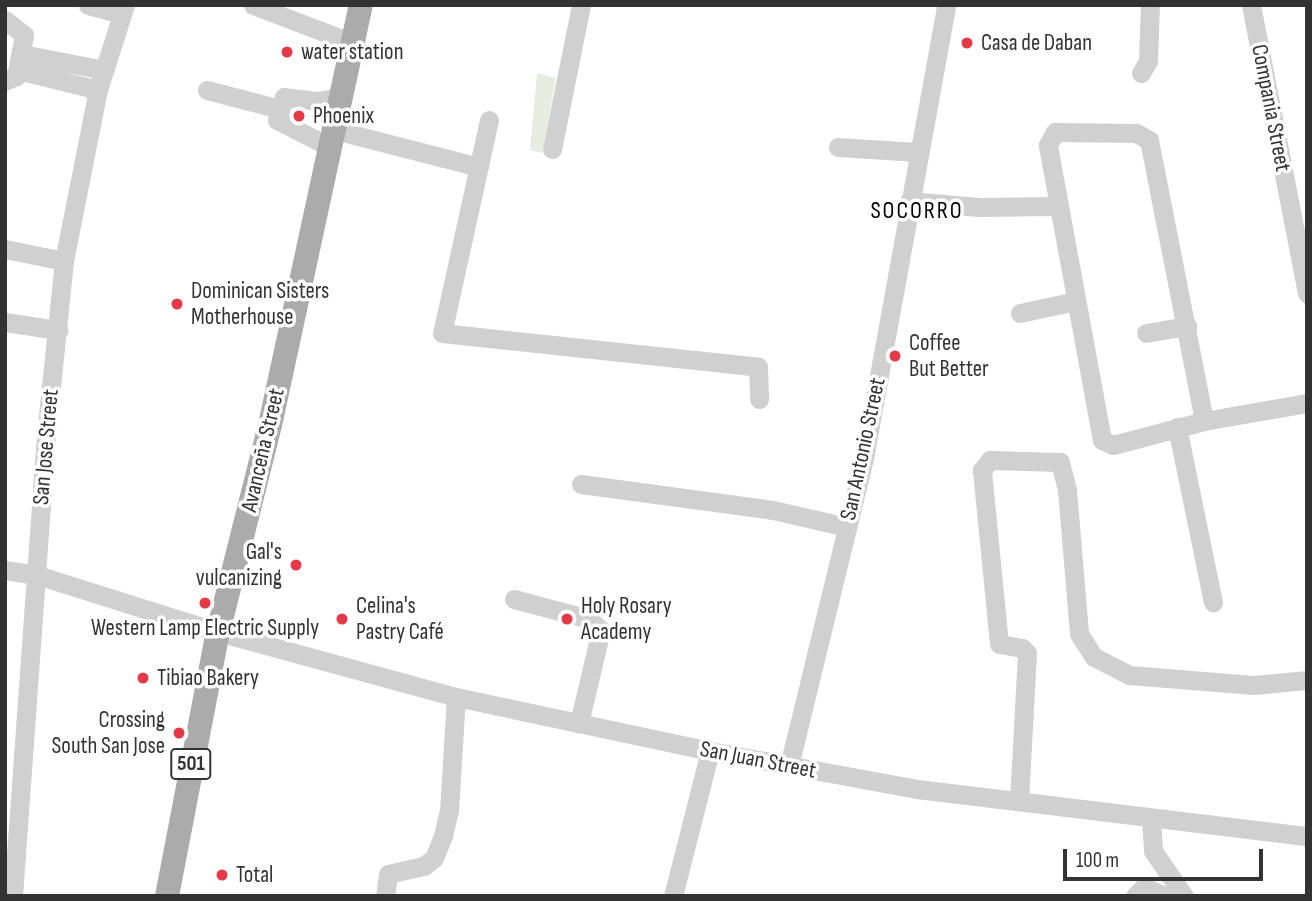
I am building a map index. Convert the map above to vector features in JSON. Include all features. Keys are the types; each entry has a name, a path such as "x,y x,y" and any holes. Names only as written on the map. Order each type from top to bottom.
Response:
{"main road":[{"name":"Avanceña Street","path":"167,896 218,632 270,425 350,42 361,5"}],"street":[{"path":"88,5 124,10"},
{"path":"253,5 350,42"},
{"path":"552,149 581,5"},
{"name":"San Antonio Street","path":"789,766 864,458 917,152 946,5"},
{"path":"1141,73 1148,61 1150,5"},
{"name":"Compania Street","path":"1251,5 1307,294"},
{"name":"San Jose Street","path":"13,896 13,747 37,575 46,435 64,261 98,90 124,10"},
{"path":"5,20 24,35 15,68"},
{"path":"15,68 104,70"},
{"path":"15,68 98,90"},
{"path":"207,90 280,109"},
{"path":"338,98 318,101 288,96 280,109 279,123 310,133 479,167"},
{"path":"489,120 442,333 758,367 759,398"},
{"path":"1203,421 1149,140 1136,133 1055,132 1048,145 1102,440 1113,445 1203,421 1307,403"},
{"path":"838,147 917,152"},
{"path":"909,201 979,207 1059,206"},
{"path":"5,249 64,261"},
{"path":"1020,313 1076,301"},
{"path":"5,322 58,330"},
{"path":"1146,333 1186,326"},
{"path":"1177,427 1213,602"},
{"path":"1018,801 1027,653 999,644 982,470 990,460 1060,462 1068,491 1079,634 1083,645 1104,664 1122,674 1206,682 1254,685 1307,680"},
{"path":"581,484 747,505 847,527"},
{"name":"San Juan Street","path":"5,570 37,575 218,632 456,697 710,751 789,766 1151,820 1307,835"},
{"path":"514,599 589,619 601,630 579,723"},
{"path":"385,896 388,873 424,866 434,859 443,836 450,801 456,697"},
{"path":"673,896 710,751"},
{"path":"1151,820 1153,850 1174,895"},
{"path":"1135,896 1144,887 1174,895"}],"shaded area":[{"path":"537,73 556,78 542,153 530,150"}],"place":[{"name":"Casa de Daban","path":"967,43"},
{"name":"water station","path":"287,52"},
{"name":"Phoenix","path":"299,116"},
{"name":"Dominican Sisters Motherhouse","path":"177,304"},
{"name":"Coffee But Better","path":"895,356"},
{"name":"Gal's vulcanizing","path":"296,565"},
{"name":"Western Lamp Electric Supply","path":"205,603"},
{"name":"Celina's Pastry Café","path":"342,619"},
{"name":"Holy Rosary Academy","path":"567,619"},
{"name":"Tibiao Bakery","path":"143,678"},
{"name":"Crossing South San Jose","path":"179,733"},
{"name":"Total","path":"222,875"}],"district":[{"name":"SOCORRO","path":"917,211"}]}
